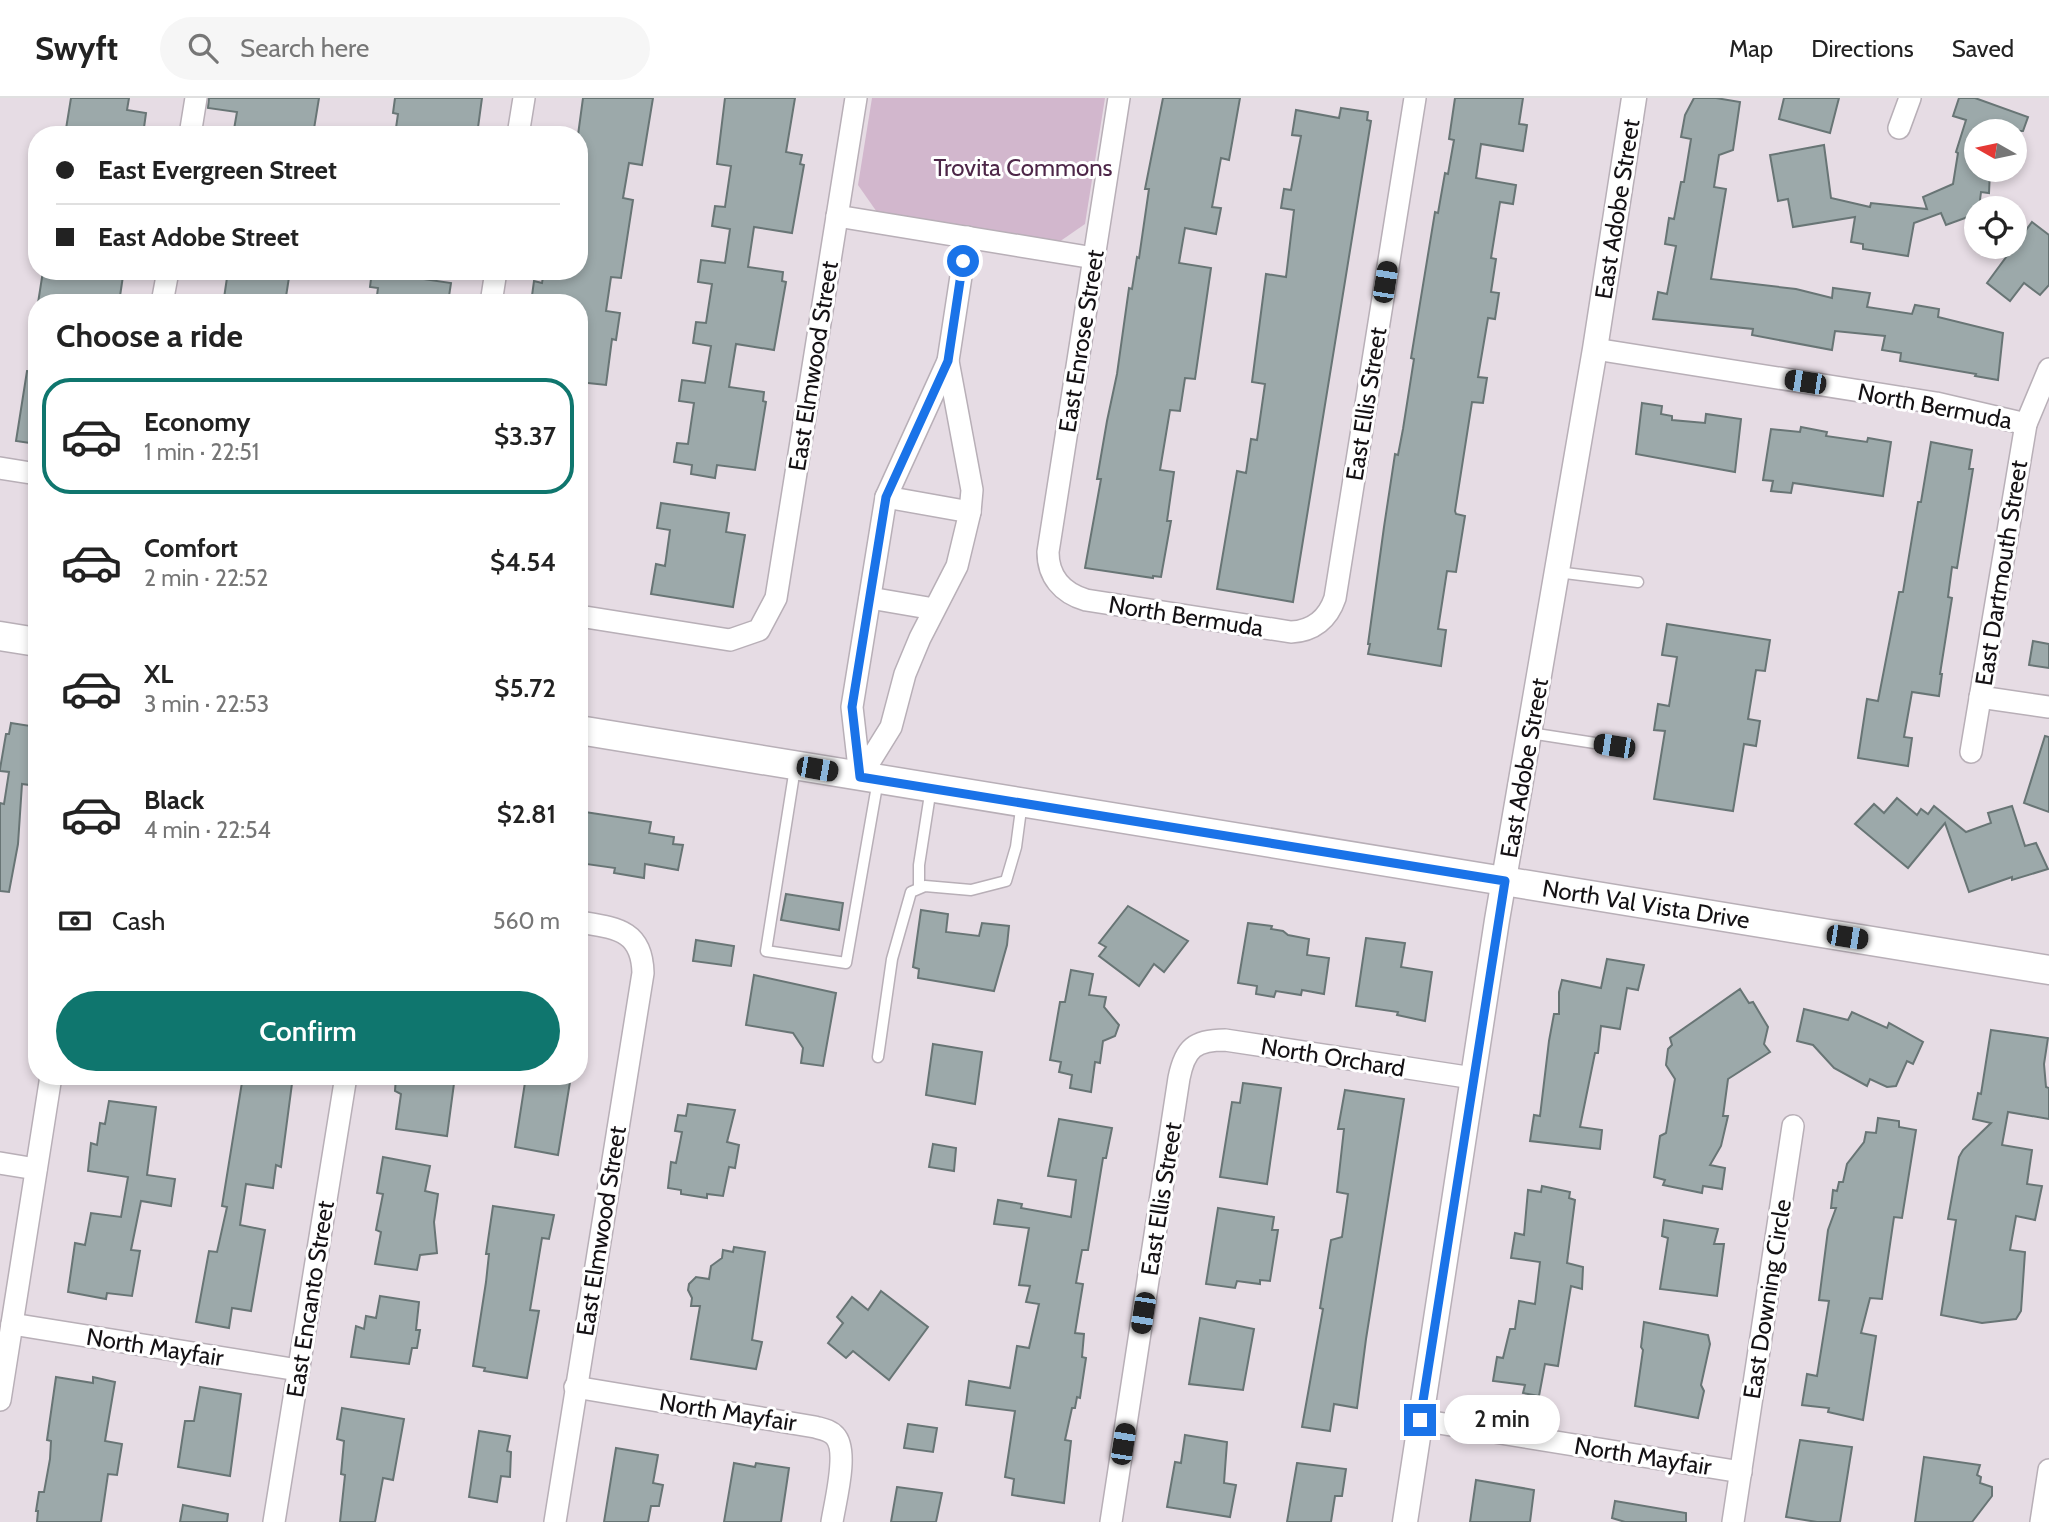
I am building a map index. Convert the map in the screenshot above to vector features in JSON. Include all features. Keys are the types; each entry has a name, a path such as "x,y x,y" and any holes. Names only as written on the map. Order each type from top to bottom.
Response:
{"main road":[{"path":"0,636 28,641"},
{"name":"North Val Vista Drive","path":"588,732 2049,970"}],"street":[{"path":"191,126 196,98"},
{"path":"519,126 524,98"},
{"name":"East Elmwood Street","path":"588,617 730,640 758,630 776,598 856,98"},
{"name":"East Enrose Street","path":"1057,583 1048,562 1048,552 1119,98"},
{"name":"East Ellis Street","path":"1319,623 1335,598 1415,98"},
{"name":"East Adobe Street","path":"1405,1522 1473,1078 1595,349 1634,98"},
{"path":"1899,128 1910,98"},
{"path":"837,216 1094,258"},
{"path":"869,778 852,707 886,497 948,361 967,237"},
{"name":"North Bermuda","path":"1595,349 1936,403 2026,424"},
{"path":"869,778 891,727 905,674 957,566 970,512 972,490 948,361"},
{"name":"East Dartmouth Street","path":"1971,752 2026,424 2049,369"},
{"path":"0,468 28,473"},
{"path":"886,497 970,512"},
{"name":"North Bermuda","path":"1057,583 1077,598 1127,607 1291,632 1301,631 1319,623"},
{"path":"870,598 934,609"},
{"path":"1980,697 2049,707"},
{"name":"East Elmwood Street","path":"555,1522 643,972 643,961 635,941 620,930 588,924"},
{"name":"North Orchard","path":"1194,1046 1204,1041 1225,1040 1473,1078"},
{"name":"East Ellis Street","path":"1111,1522 1179,1078 1186,1055 1194,1046"},
{"path":"0,1400 50,1085"},
{"name":"East Encanto Street","path":"274,1522 344,1085"},
{"name":"East Downing Circle","path":"1733,1522 1793,1126"},
{"path":"0,1163 36,1168"},
{"name":"North Mayfair","path":"12,1324 298,1370"},
{"name":"North Mayfair","path":"575,1387 816,1427 832,1433 840,1444 842,1461 832,1522"},
{"name":"North Mayfair","path":"1420,1420 1741,1472"},
{"path":"2041,1522 2049,1470"}],"lane":[{"path":"1557,572 1638,582"},
{"path":"1530,733 1614,746"},
{"path":"795,766 766,951 846,963 869,778"},
{"path":"919,888 919,865 931,788"},
{"path":"878,1057 892,959 911,892 925,886 971,890 1006,881 1016,847 1022,802"}],"green space":[{"name":"Trovita Commons","path":"872,98 1105,98 1085,224 1059,242 879,215 858,185"}],"building":[{"path":"71,98 129,98 127,110 146,113 144,126 66,126"},
{"path":"209,98 319,98 314,126 235,126 237,112 208,108"},
{"path":"395,98 482,98 478,126 396,126 398,114 393,113"},
{"path":"583,98 653,98 642,165 629,163 623,198 633,200 621,278 611,277 606,311 620,313 616,340 612,339 606,385 588,383 588,294 532,294 534,281 542,283 542,280 588,280 588,126 579,126"},
{"path":"725,98 795,98 786,152 802,155 800,164 804,165 792,233 754,227 748,267 783,272 782,281 786,282 774,350 736,344 729,387 764,392 763,401 766,402 755,470 717,465 715,478 691,474 692,465 674,462 677,443 688,444 694,403 679,401 682,380 705,383 711,346 693,343 696,322 706,323 712,284 698,282 701,260 725,263 730,229 712,226 715,206 725,207 731,166 717,164"},
{"path":"1163,98 1240,98 1229,160 1221,158 1212,207 1221,208 1216,234 1185,228 1179,263 1211,268 1195,379 1185,378 1180,411 1170,410 1160,470 1174,472 1167,521 1171,521 1161,577 1153,578 1085,568 1129,288 1132,289 1137,257 1139,258 1149,189 1145,189"},
{"path":"1455,98 1523,98 1519,124 1527,125 1523,151 1481,144 1476,178 1516,185 1513,204 1500,202 1491,258 1496,259 1491,292 1499,293 1495,319 1488,318 1478,377 1487,378 1483,403 1472,402 1455,511 1456,514 1465,516 1456,572 1447,571 1438,629 1446,630 1441,666 1368,654 1368,644 1395,454 1398,455 1403,429 1414,359 1411,358 1435,212 1438,213 1454,140 1449,139"},
{"path":"1694,98 1740,102 1733,150 1719,155 1714,187 1726,189 1711,279 1796,289 1832,298 1833,288 1870,293 1867,307 1912,314 1915,305 1939,309 1938,317 2003,333 1998,380 1900,361 1901,353 1882,350 1885,336 1835,331 1832,350 1752,335 1753,329 1653,319 1658,292 1667,294 1676,246 1665,244 1669,218 1674,219 1681,182 1684,182 1691,139 1681,137 1685,115"},
{"path":"1784,98 1839,98 1830,133 1779,119"},
{"path":"1959,98 1975,98 2028,117 2027,120 1964,119 1953,116"},
{"path":"1341,108 1368,112 1367,120 1371,121 1293,602 1217,589 1237,471 1246,473 1251,439 1257,440 1265,384 1252,382 1266,274 1286,277 1294,210 1281,208 1284,189 1291,190 1301,136 1292,135 1296,110 1339,118"},
{"path":"1964,126 1964,182 1989,182 1989,193 1964,196 1964,218 1946,225 1941,213 1914,223 1908,256 1863,249 1863,244 1851,242 1855,217 1793,227 1788,199 1778,201 1770,155 1824,145 1831,198 1870,207 1871,203 1927,209 1923,197 1953,184 1956,152"},
{"path":"2032,222 2049,235 2049,285 2040,295 2024,283 2010,301 1987,283 2005,259 2027,259 2027,229"},
{"path":"42,280 122,280 120,294 39,294"},
{"path":"227,280 289,280 286,294 225,294"},
{"path":"371,280 430,280 451,283 449,294 377,294 378,288 370,287"},
{"path":"27,371 28,371 28,443 16,441"},
{"path":"1642,403 1662,406 1661,414 1672,416 1672,420 1705,423 1706,414 1741,419 1735,472 1636,454"},
{"path":"1801,427 1827,432 1826,436 1867,442 1868,438 1891,442 1883,496 1793,483 1791,493 1771,491 1773,481 1763,480 1771,429 1800,432"},
{"path":"1931,442 1972,450 1969,469 1973,469 1957,568 1952,567 1948,597 1952,598 1939,696 1912,692 1904,737 1912,738 1908,766 1858,758 1867,699 1878,701 1899,592 1903,592"},
{"path":"661,503 729,513 726,532 745,535 733,607 651,594 656,564 665,566 670,530 657,528"},
{"path":"1667,624 1770,640 1765,671 1756,670 1748,719 1760,721 1756,746 1744,744 1733,811 1654,799 1665,731 1654,730 1658,704 1669,706 1677,657 1662,655"},
{"path":"2033,641 2049,644 2049,668 2029,665"},
{"path":"11,723 28,726 28,785 22,784 18,844 9,892 0,891 0,803 4,804 9,772 0,769 6,734 9,734"},
{"path":"2045,736 2049,737 2049,812 2024,803"},
{"path":"1897,798 1917,815 1921,809 1928,814 1934,806 1966,832 1991,823 1988,813 2012,806 2025,846 2036,843 2048,869 2012,880 2012,877 1969,892 1945,823 1908,868 1855,824 1874,804 1884,813"},
{"path":"588,812 651,822 649,833 674,837 673,844 683,845 678,870 645,864 644,878 614,873 615,868 588,864"},
{"path":"786,894 843,903 839,930 781,920"},
{"path":"1128,906 1188,941 1164,972 1154,964 1139,986 1099,956 1106,947 1099,943"},
{"path":"921,910 948,914 946,932 979,936 982,923 1009,926 1007,945 994,991 918,978 919,969 913,967"},
{"path":"1248,923 1272,926 1271,929 1283,931 1288,935 1309,939 1307,955 1329,958 1324,994 1302,990 1301,995 1276,991 1274,997 1256,994 1257,986 1238,983"},
{"path":"1366,938 1405,943 1401,967 1432,972 1425,1021 1397,1015 1398,1012 1356,1006"},
{"path":"696,940 734,946 731,966 693,961"},
{"path":"1607,959 1644,965 1638,990 1627,988 1620,1029 1601,1026 1598,1053 1595,1053 1580,1127 1602,1130 1600,1149 1530,1141 1534,1115 1540,1116 1549,1041 1554,1014 1559,1014 1562,980 1601,988"},
{"path":"1071,970 1093,974 1089,995 1106,997 1104,1007 1119,1025 1115,1036 1103,1041 1100,1063 1095,1062 1091,1092 1070,1088 1072,1075 1059,1072 1061,1062 1050,1060 1060,1002 1065,1002"},
{"path":"754,975 836,993 823,1066 801,1063 803,1048 793,1033 746,1025"},
{"path":"1740,989 1749,1003 1753,1002 1768,1027 1764,1044 1770,1052 1728,1079 1723,1116 1728,1116 1721,1146 1710,1165 1725,1168 1722,1189 1703,1186 1702,1193 1663,1185 1665,1180 1654,1177 1660,1136 1666,1133 1675,1079 1666,1065 1668,1049 1672,1045 1670,1038"},
{"path":"1804,1009 1848,1020 1852,1012 1887,1028 1889,1023 1923,1042 1913,1064 1907,1061 1896,1086 1887,1087 1870,1079 1867,1086 1834,1068 1813,1045 1797,1041"},
{"path":"1991,1030 2048,1038 2044,1064 2046,1087 2049,1088 2049,1119 2008,1112 2002,1145 2032,1150 2027,1184 2042,1186 2035,1220 2016,1216 2010,1250 2025,1252 2021,1311 2016,1319 1982,1323 1941,1315 1956,1220 1948,1219 1959,1157 1991,1123 1973,1119 1978,1093 1981,1094"},
{"path":"933,1044 982,1052 975,1104 926,1095"},
{"path":"1243,1083 1281,1088 1267,1184 1220,1177 1232,1102 1240,1103"},
{"path":"242,1085 292,1085 281,1167 276,1165 273,1188 246,1184 240,1225 265,1230 251,1311 232,1308 229,1328 196,1322 209,1251 217,1252 227,1207 222,1206"},
{"path":"395,1085 454,1085 447,1136 396,1129 401,1094 395,1091"},
{"path":"525,1085 570,1085 558,1155 515,1147"},
{"path":"1345,1090 1404,1099 1357,1408 1334,1404 1330,1431 1302,1427 1323,1309 1320,1308 1331,1240 1342,1237 1348,1194 1337,1192 1344,1129 1338,1129"},
{"path":"109,1101 156,1107 147,1175 175,1179 171,1206 141,1201 131,1250 140,1251 132,1296 107,1293 106,1299 68,1292 75,1243 85,1245 91,1213 121,1217 128,1177 88,1171 91,1143 97,1145 100,1123 105,1124"},
{"path":"688,1104 735,1110 727,1142 739,1145 735,1168 729,1167 723,1196 707,1194 707,1198 681,1194 681,1190 668,1188 671,1162 676,1163 682,1132 675,1131 678,1115 686,1116"},
{"path":"1878,1118 1899,1121 1899,1127 1916,1130 1902,1218 1894,1217 1882,1299 1870,1298 1861,1333 1876,1336 1863,1420 1828,1412 1829,1408 1802,1405 1807,1374 1817,1376 1829,1301 1819,1300 1828,1230 1836,1208 1831,1208 1833,1190 1837,1191 1839,1182 1843,1182 1847,1164 1864,1142 1866,1132 1876,1133"},
{"path":"1059,1119 1112,1128 1106,1158 1103,1158 1088,1250 1082,1250 1076,1283 1083,1284 1075,1333 1084,1334 1082,1357 1086,1358 1080,1398 1077,1397 1075,1408 1072,1408 1065,1440 1071,1441 1064,1503 1012,1495 1014,1479 1005,1477 1015,1411 966,1405 969,1381 1010,1388 1017,1346 1029,1348 1039,1304 1026,1302 1030,1286 1019,1285 1029,1228 994,1224 998,1200 1022,1204 1021,1208 1071,1217 1076,1180 1048,1176"},
{"path":"933,1144 956,1148 954,1171 929,1167"},
{"path":"383,1157 430,1166 425,1191 438,1194 434,1222 437,1253 420,1255 417,1270 375,1264 381,1232 376,1230 383,1194 377,1193"},
{"path":"1542,1186 1570,1192 1569,1198 1575,1200 1567,1263 1583,1267 1582,1289 1571,1286 1558,1366 1545,1364 1539,1396 1523,1393 1525,1385 1493,1381 1497,1357 1503,1358 1510,1329 1515,1329 1519,1301 1535,1304 1540,1262 1511,1258 1515,1233 1524,1235 1528,1190 1541,1192"},
{"path":"493,1206 554,1215 549,1239 542,1238 530,1310 539,1311 527,1378 484,1371 485,1368 473,1366 486,1282 489,1254 486,1254"},
{"path":"1218,1208 1274,1217 1272,1230 1278,1230 1270,1281 1260,1280 1260,1284 1237,1281 1235,1288 1206,1284"},
{"path":"1664,1220 1718,1229 1714,1244 1724,1244 1717,1296 1660,1289 1668,1238 1662,1236"},
{"path":"734,1247 765,1252 752,1340 762,1342 756,1369 691,1359 700,1306 691,1306 689,1284 696,1277 709,1279 711,1266 722,1258 723,1250 733,1252"},
{"path":"881,1291 928,1327 889,1380 853,1351 846,1358 828,1343 843,1323 837,1317 852,1297 868,1310"},
{"path":"380,1296 419,1302 416,1330 420,1330 417,1348 412,1348 409,1364 351,1357 356,1326 364,1329 366,1316 376,1318"},
{"path":"1200,1318 1254,1329 1243,1390 1189,1384"},
{"path":"1644,1322 1708,1335 1710,1344 1701,1385 1704,1391 1698,1418 1635,1406"},
{"path":"56,1377 93,1383 93,1377 115,1382 105,1441 122,1444 117,1475 108,1474 101,1522 37,1522 39,1492 44,1492 50,1459 51,1441 47,1440"},
{"path":"200,1387 241,1394 230,1476 178,1467 185,1421 194,1421"},
{"path":"342,1408 404,1419 393,1480 383,1478 375,1522 340,1522 345,1475 341,1474 344,1441 337,1439"},
{"path":"908,1424 937,1428 933,1452 904,1448"},
{"path":"479,1431 510,1436 507,1451 511,1452 510,1477 501,1476 497,1502 469,1497"},
{"path":"1185,1435 1227,1442 1224,1483 1236,1485 1230,1517 1167,1507 1175,1462 1181,1463"},
{"path":"1800,1440 1852,1447 1840,1522 1817,1522 1786,1517"},
{"path":"616,1448 658,1455 653,1483 663,1485 659,1506 651,1506 648,1522 604,1522"},
{"path":"1924,1457 1980,1465 1977,1475 1981,1477 1980,1483 1992,1487 1992,1496 1972,1522 1915,1522"},
{"path":"734,1463 789,1468 781,1522 724,1522"},
{"path":"1297,1463 1346,1469 1342,1496 1335,1496 1331,1522 1287,1522"},
{"path":"1476,1480 1534,1490 1530,1522 1470,1522"},
{"path":"897,1487 942,1493 936,1522 891,1522"},
{"path":"1615,1501 1686,1513 1686,1522 1625,1522 1612,1518"},
{"path":"183,1505 228,1514 227,1522 180,1522"}],"route":[{"path":"963,261 948,361 886,497 852,707 860,777 1505,881 1420,1420"}]}
